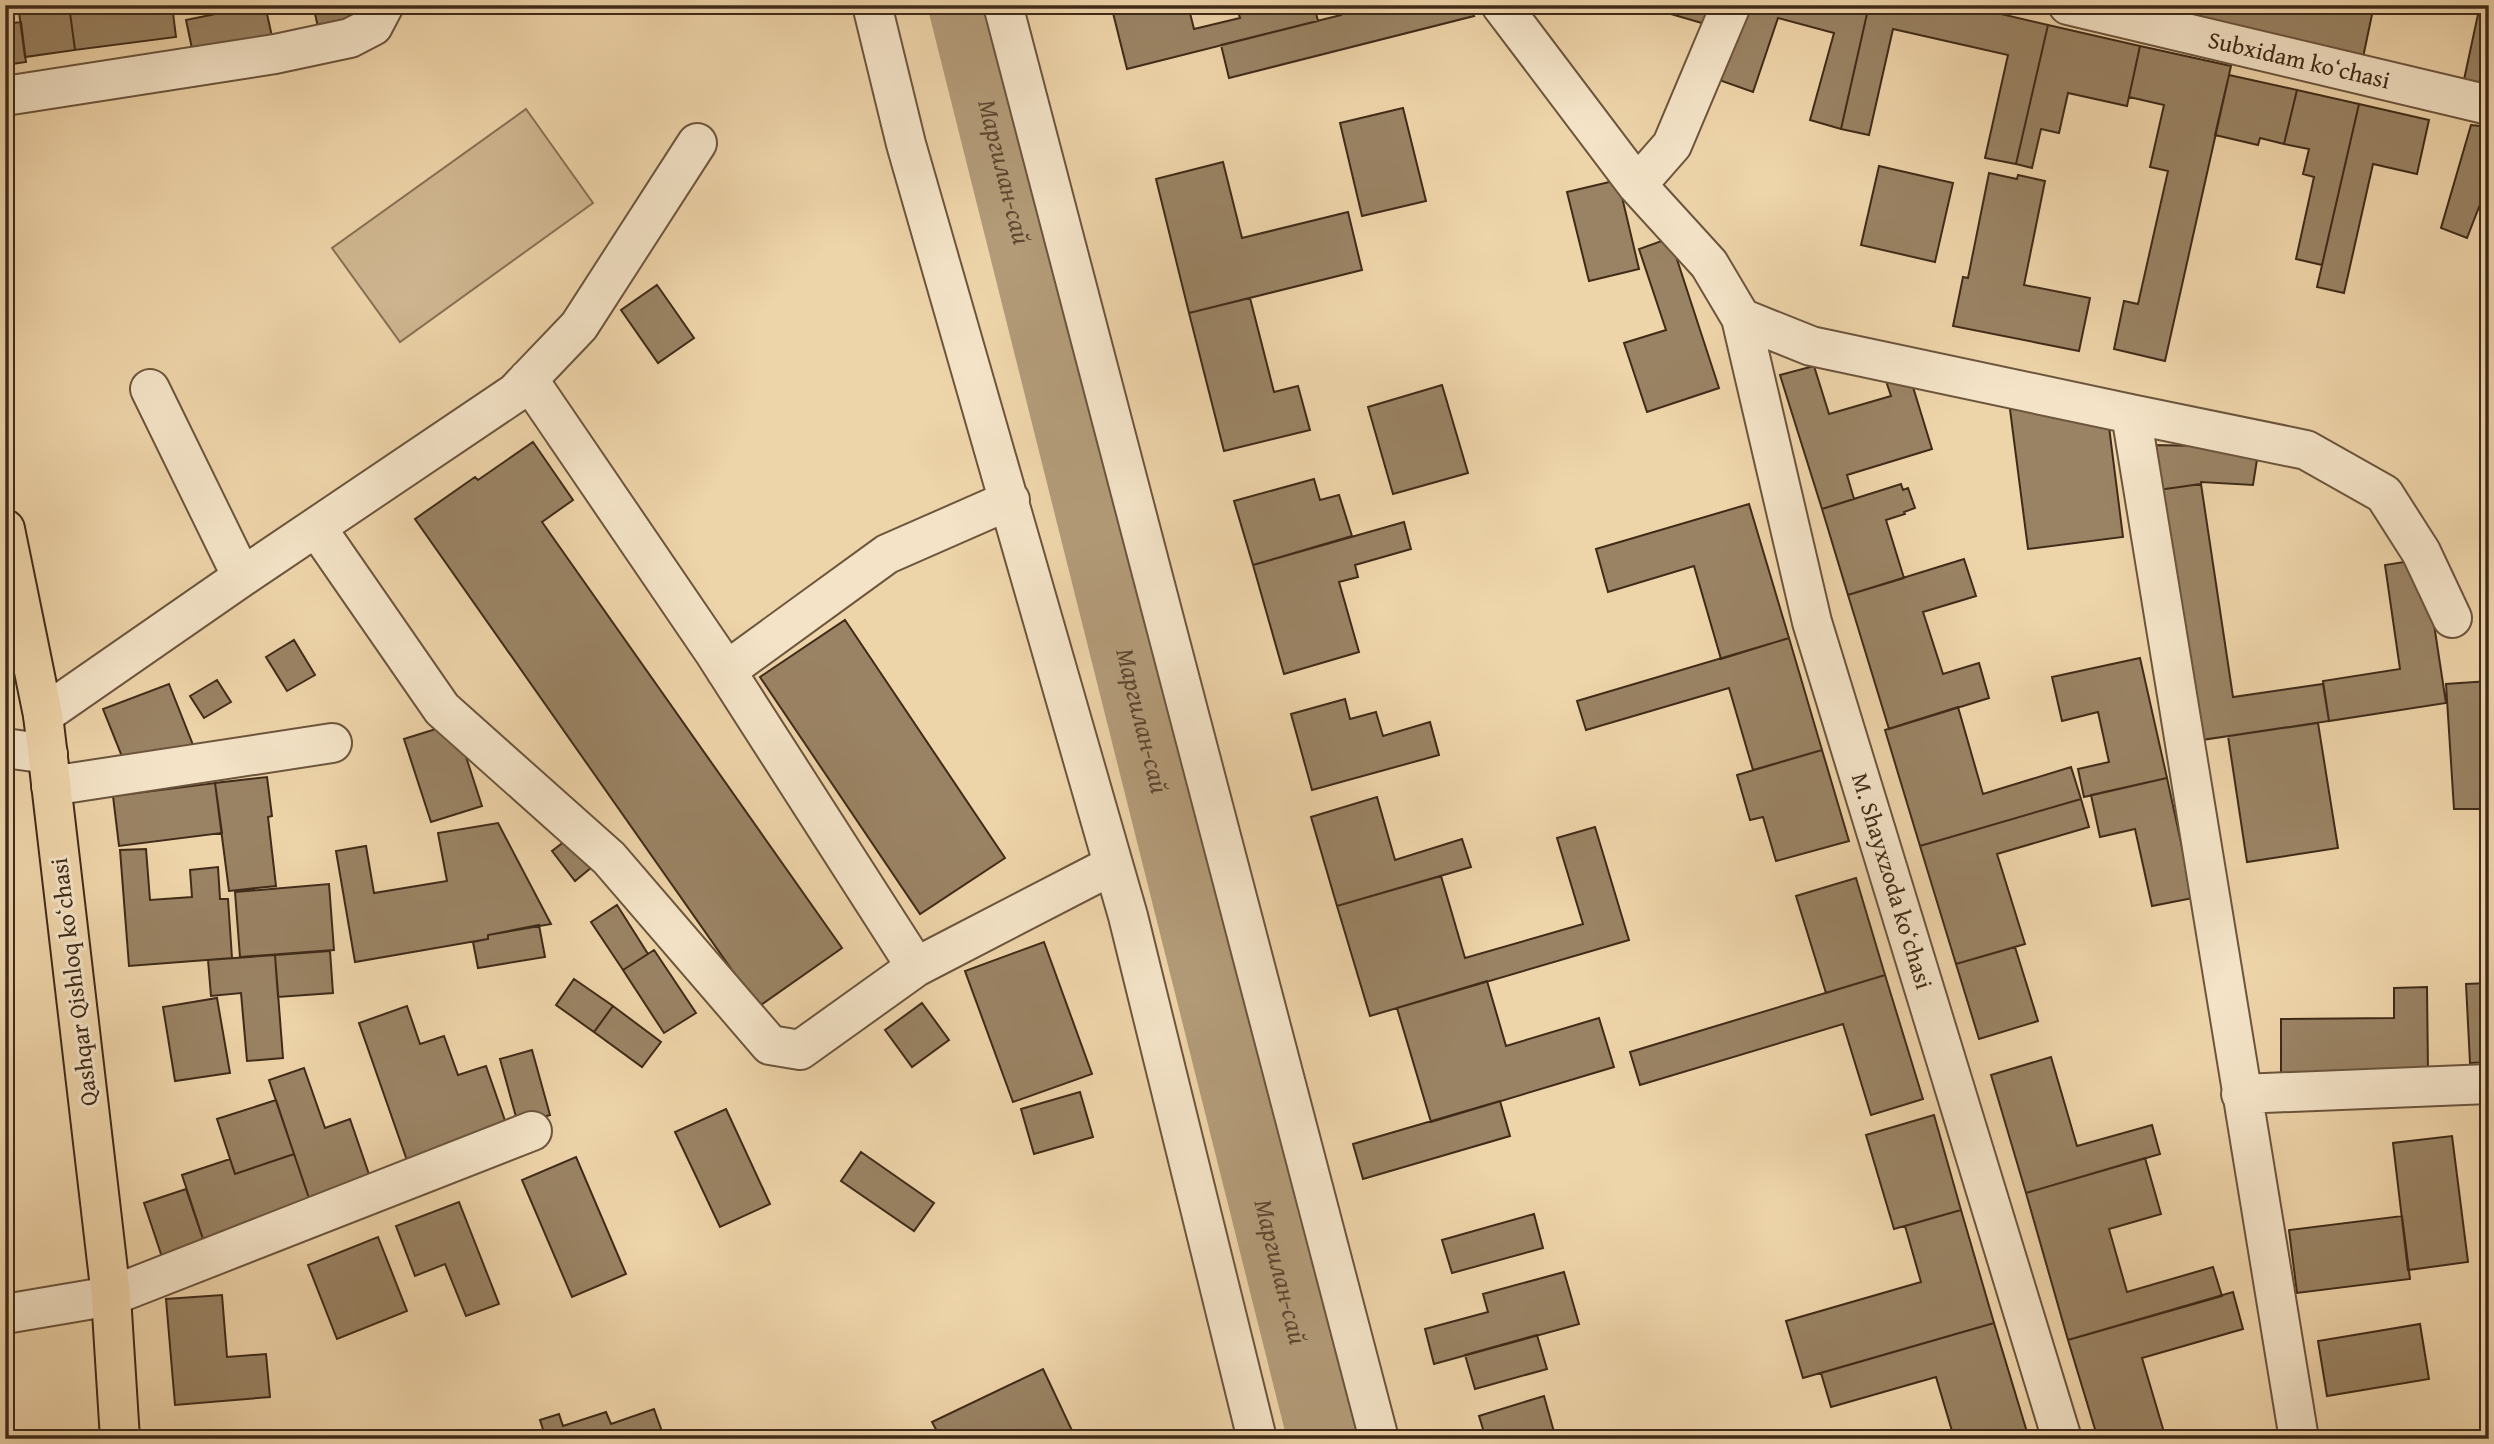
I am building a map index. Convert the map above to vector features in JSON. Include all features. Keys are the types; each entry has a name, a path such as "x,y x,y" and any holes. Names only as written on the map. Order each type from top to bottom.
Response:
{"main road":[{"name":"Qashqar Qishloq koʻchasi","path":"5,528 43,715 50,770 111,1296 120,1439"}],"street":[{"path":"5,96 275,54 350,38 373,26 384,5"},
{"path":"872,5 905,144 1010,500 1111,866 1128,916 1257,1439"},
{"path":"1003,5 1379,1439"},
{"name":"M. Shayxzoda koʻchasi","path":"1501,5 1637,185 1709,264 1741,318 1812,622 2062,1439"},
{"path":"1637,185 1672,145 1731,5"},
{"name":"Subxidam koʻchasi","path":"2068,5 2489,105"},
{"path":"43,715 515,393 579,326 697,143"},
{"path":"1741,318 1811,346 2306,450 2384,494 2421,552 2452,618"},
{"path":"528,379 726,671 916,967"},
{"path":"150,389 242,577"},
{"path":"2131,414 2299,1439"},
{"path":"726,671 887,554 1010,500"},
{"path":"316,527 442,709 609,858 770,1045 800,1050 916,967 1111,866"},
{"path":"5,748 50,770 332,743"},
{"path":"2241,1094 2489,1084"},
{"path":"5,1314 111,1296 532,1131"}],"shaded area":[{"path":"526,109 593,203 400,342 332,248"}],"building":[{"path":"18,5 69,5 75,50 25,57"},
{"path":"69,5 172,5 176,37 75,50"},
{"path":"265,5 273,41 194,58 186,20"},
{"path":"313,5 370,5 372,16 318,27"},
{"path":"1111,5 1188,5 1194,29 1240,18 1236,5 1285,5 1285,8 1314,5 1318,21 1127,69"},
{"path":"1338,5 1468,5 1474,16 1229,78 1221,45 1341,15"},
{"path":"1640,5 1718,5 1712,26"},
{"path":"1745,5 1869,5 1841,129 1810,120 1834,33 1778,18 1753,92 1719,80"},
{"path":"1869,5 1963,5 2048,25 2016,164 1985,158 2008,55 1893,29 1869,135 1841,129"},
{"path":"2079,5 2198,5 2193,31"},
{"path":"2198,5 2374,5 2361,67 2193,31"},
{"path":"2480,5 2489,5 2489,95 2462,89"},
{"path":"21,22 26,62 5,65 5,24"},
{"path":"2048,25 2140,46 2127,106 2068,93 2059,133 2041,129 2032,168 2016,164"},
{"path":"2140,46 2231,66 2165,361 2114,349 2124,301 2138,304 2168,171 2150,167 2164,105 2129,97"},
{"path":"2229,75 2297,90 2284,144 2260,138 2258,145 2215,135"},
{"path":"2297,90 2359,104 2322,265 2296,259 2314,177 2303,174 2309,149 2284,144"},
{"path":"2359,104 2429,120 2417,174 2373,164 2344,293 2317,287"},
{"path":"1403,108 1426,201 1362,216 1340,123"},
{"path":"2471,125 2489,127 2489,181 2467,238 2441,228"},
{"path":"1223,162 1242,238 1348,212 1362,270 1189,313 1156,179"},
{"path":"1879,166 1953,183 1935,262 1861,245"},
{"path":"1989,173 2017,179 2018,175 2045,181 2024,285 2090,298 2079,351 1953,326 1963,277 1968,278"},
{"path":"1618,180 1639,269 1589,281 1567,192"},
{"path":"1670,238 1719,388 1647,412 1624,343 1666,330 1639,249"},
{"path":"657,285 694,338 658,363 621,310"},
{"path":"1250,298 1274,392 1298,386 1310,430 1224,451 1189,313"},
{"path":"1814,366 1829,414 1891,396 1886,381 1909,374 1932,449 1847,475 1854,499 1822,509 1780,375"},
{"path":"1442,385 1468,473 1393,494 1368,407"},
{"path":"2008,394 2107,411 2123,537 2028,549"},
{"path":"533,442 573,500 542,522 842,948 758,1007 415,519 475,477 478,480"},
{"path":"2150,445 2259,447 2253,485 2201,482 2158,490"},
{"path":"1314,479 1320,500 1339,495 1352,536 1253,565 1234,501"},
{"path":"1901,484 1903,490 1908,488 1915,508 1886,520 1904,578 1848,595 1822,509"},
{"path":"2201,484 2233,697 2323,684 2329,721 2195,741 2158,490"},
{"path":"1749,504 1789,638 1721,659 1694,566 1608,592 1596,549"},
{"path":"1404,522 1411,549 1355,565 1358,577 1339,582 1359,652 1284,674 1253,565"},
{"path":"1964,559 1976,596 1923,612 1943,674 1979,663 1989,698 1889,729 1848,595"},
{"path":"2424,559 2446,703 2329,721 2323,681 2400,669 2385,565"},
{"path":"845,620 1005,858 920,914 760,677"},
{"path":"1789,638 1822,750 1753,770 1729,688 1586,730 1577,701"},
{"path":"294,640 315,675 287,691 266,657"},
{"path":"2140,658 2167,778 2084,797 2078,769 2109,762 2098,712 2062,721 2052,677"},
{"path":"217,680 231,702 204,718 190,696"},
{"path":"2489,681 2489,809 2454,809 2446,684"},
{"path":"169,684 193,745 127,769 103,709"},
{"path":"1345,699 1350,719 1376,712 1383,736 1430,722 1439,755 1312,790 1291,714"},
{"path":"1958,707 1983,794 2071,767 2081,799 1920,846 1885,730"},
{"path":"455,723 482,806 431,822 404,739"},
{"path":"2318,723 2338,848 2247,862 2228,736"},
{"path":"1822,750 1849,841 1776,861 1763,817 1750,820 1737,775"},
{"path":"267,777 272,816 268,817 276,886 229,891 215,783"},
{"path":"2167,778 2193,898 2152,906 2135,829 2100,837 2091,795"},
{"path":"215,783 222,833 119,846 113,796"},
{"path":"1377,797 1395,860 1462,839 1471,867 1337,906 1311,817"},
{"path":"2081,799 2089,827 1997,854 2025,944 1956,964 1920,846"},
{"path":"498,823 551,924 488,935 488,939 355,962 336,851 366,846 374,893 447,881 438,833"},
{"path":"1595,827 1629,940 1370,1016 1337,906 1441,876 1465,958 1583,924 1557,838"},
{"path":"569,838 592,867 575,881 552,851"},
{"path":"146,849 150,900 192,897 190,870 218,867 220,899 228,899 232,958 129,966 120,850"},
{"path":"1856,878 1885,975 1826,993 1796,896"},
{"path":"329,884 334,950 240,957 235,892"},
{"path":"617,905 648,954 623,970 591,922"},
{"path":"539,925 545,957 478,968 473,942 488,939 488,935"},
{"path":"1044,942 1092,1074 1013,1102 965,971"},
{"path":"2015,947 2038,1021 1979,1039 1956,964"},
{"path":"654,950 696,1013 664,1033 623,970"},
{"path":"330,951 333,993 278,997 275,955"},
{"path":"275,955 283,1058 247,1061 241,993 211,996 208,960"},
{"path":"1885,975 1923,1099 1871,1115 1843,1024 1640,1085 1630,1052"},
{"path":"574,979 613,1006 594,1032 556,1005"},
{"path":"1487,981 1506,1046 1599,1018 1614,1067 1431,1122 1397,1008"},
{"path":"2489,983 2489,1062 2470,1063 2466,984"},
{"path":"2427,987 2428,1073 2281,1075 2281,1019 2394,1018 2394,988"},
{"path":"217,998 230,1073 175,1081 163,1007"},
{"path":"922,1003 949,1040 912,1067 885,1030"},
{"path":"407,1006 420,1044 444,1036 458,1075 486,1066 510,1135 410,1169 359,1023"},
{"path":"613,1006 661,1042 642,1067 594,1032"},
{"path":"532,1050 550,1115 518,1124 500,1059"},
{"path":"2051,1057 2077,1146 2152,1125 2160,1154 2026,1193 1991,1075"},
{"path":"304,1068 325,1128 350,1119 374,1189 313,1210 269,1080"},
{"path":"1080,1092 1093,1137 1034,1154 1021,1109"},
{"path":"276,1100 294,1154 235,1174 217,1119"},
{"path":"1500,1101 1510,1136 1363,1179 1353,1144"},
{"path":"726,1109 770,1204 720,1227 675,1132"},
{"path":"1934,1115 1961,1210 1894,1229 1866,1135"},
{"path":"2452,1136 2468,1262 2408,1270 2393,1143"},
{"path":"861,1152 934,1203 914,1231 841,1181"},
{"path":"294,1154 313,1210 205,1245 182,1175 230,1159 235,1174"},
{"path":"576,1157 626,1274 572,1297 522,1180"},
{"path":"2145,1158 2161,1214 2109,1229 2127,1292 2213,1267 2222,1296 2068,1340 2026,1193"},
{"path":"186,1189 205,1245 163,1260 144,1203"},
{"path":"459,1202 499,1304 466,1316 445,1264 415,1276 396,1226"},
{"path":"1961,1210 1994,1323 1803,1378 1786,1321 1921,1282 1905,1226"},
{"path":"1534,1214 1543,1248 1452,1273 1442,1240"},
{"path":"2402,1216 2410,1279 2297,1293 2289,1230"},
{"path":"378,1237 407,1311 337,1339 308,1265"},
{"path":"1564,1272 1579,1324 1434,1364 1425,1329 1488,1312 1483,1294"},
{"path":"2233,1292 2243,1329 2142,1358 2166,1439 2098,1439 2068,1340"},
{"path":"222,1295 227,1357 266,1354 270,1397 175,1405 166,1299"},
{"path":"1994,1323 2027,1432 2005,1439 1924,1439 1952,1431 1936,1377 1831,1407 1821,1373"},
{"path":"2420,1324 2429,1379 2327,1396 2318,1341"},
{"path":"1537,1335 1547,1369 1475,1389 1465,1355"},
{"path":"5,1364 8,1364 12,1439 5,1439"},
{"path":"1043,1369 1076,1439 941,1439 932,1422"},
{"path":"1544,1396 1556,1439 1486,1439 1479,1416"},
{"path":"654,1409 664,1437 658,1439 546,1439 540,1420 559,1414 563,1426 606,1412 611,1424"}],"waterway":[{"name":"Маргилан-сай","path":"963,5 1323,1439"}]}
